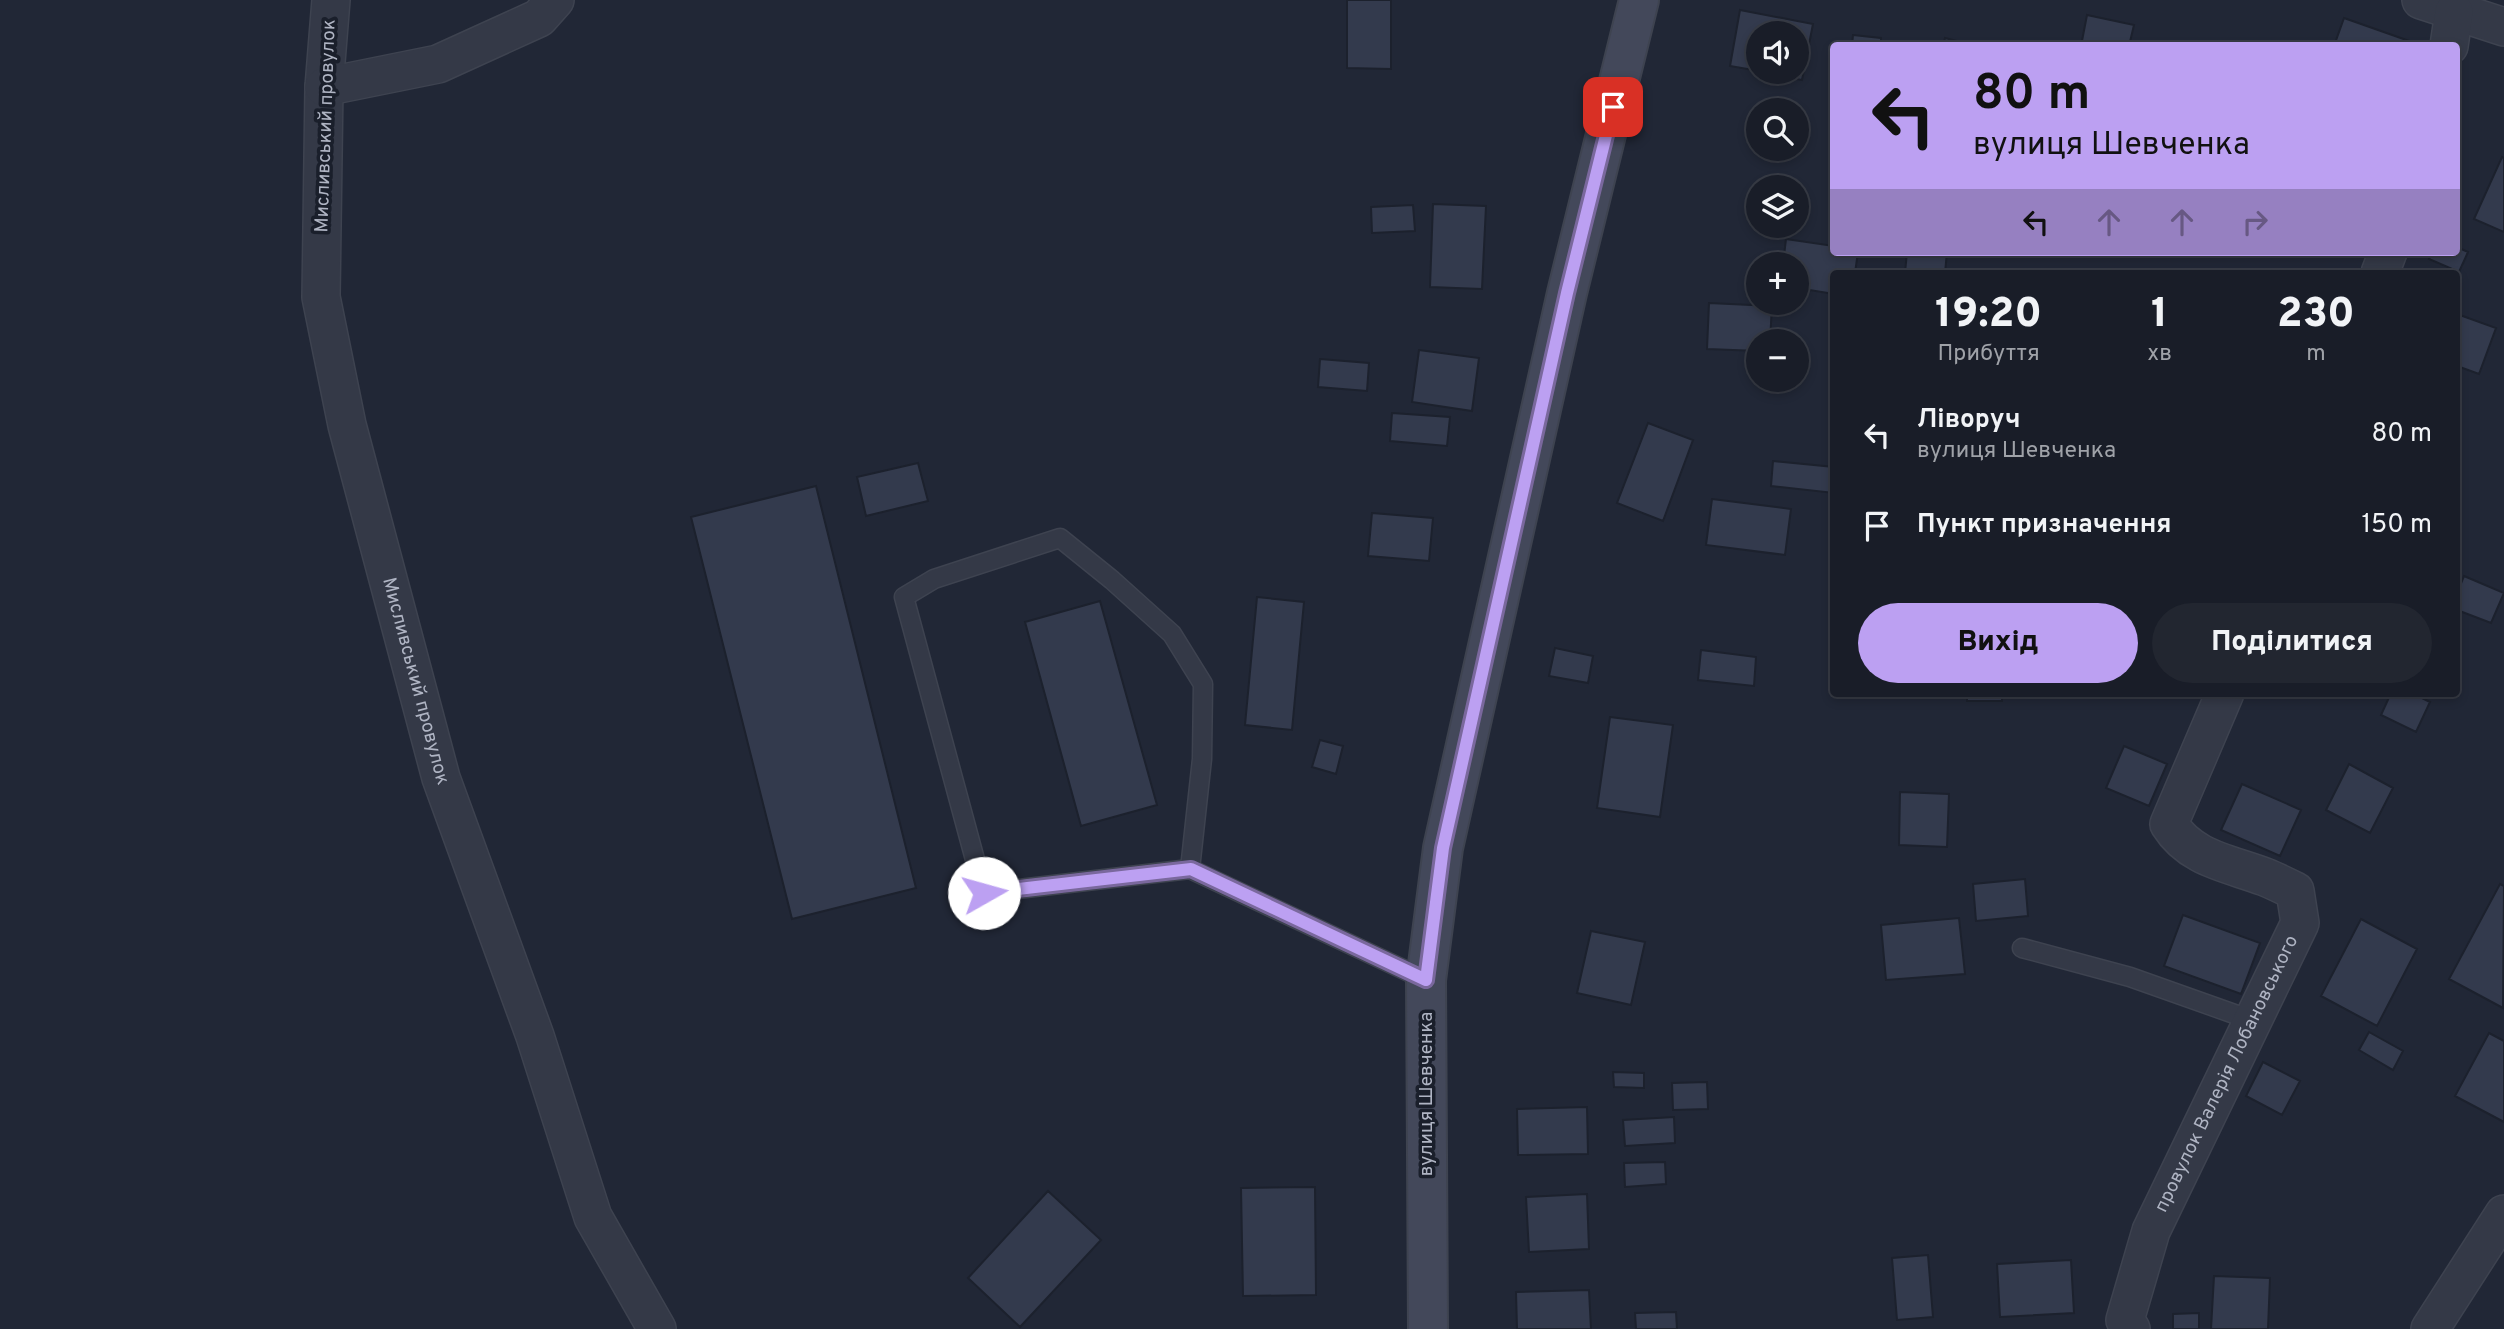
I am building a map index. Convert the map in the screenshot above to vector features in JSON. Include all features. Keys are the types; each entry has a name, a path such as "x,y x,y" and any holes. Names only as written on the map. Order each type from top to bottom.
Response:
{"street":[{"name":"Мисливський провулок","path":"331,0 324,87 321,297 347,425 438,765 536,1036 593,1217 657,1329"},
{"path":"324,87 438,64 538,18 555,0"},
{"name":"вулиця Шевченка","path":"1428,1329 1426,980 1443,848 1567,293 1639,0"},
{"path":"2441,19 2504,27"},
{"name":"провулок Валерія Лобановського","path":"2131,1329 2125,1320 2151,1231 2300,923 2295,891 2265,877 2214,861 2179,840 2169,824 2223,697"},
{"path":"2430,1329 2504,1214"}],"lane":[{"path":"1191,869 1202,759 1203,684 1172,634 1060,538 934,579 904,597 984,893 1191,869 1426,980"},
{"path":"2022,948 2130,977 2254,1021"}],"building":[{"path":"1347,0 1391,0 1391,69 1347,68"},
{"path":"1740,10 1797,21 1746,21 1746,69 1730,66"},
{"path":"2087,15 2134,25 2130,42 2082,42"},
{"path":"2344,18 2412,42 2335,42"},
{"path":"1809,23 1813,24 1809,44"},
{"path":"1853,35 1881,38 1881,42 1852,42"},
{"path":"1945,38 1960,42 1944,42"},
{"path":"2502,157 2504,158 2504,232 2474,219"},
{"path":"1433,204 1486,206 1482,289 1430,287"},
{"path":"1413,205 1415,231 1372,233 1371,207"},
{"path":"1786,239 1830,245 1830,256 1857,256 1855,270 1830,270 1830,293 1809,290 1809,252 1784,252"},
{"path":"2460,248 2468,252 2460,270 2429,259 2430,256 2460,256"},
{"path":"1907,256 1947,256 1945,270 1905,270"},
{"path":"1709,303 1746,305 1746,315 1771,315 1771,329 1746,329 1746,350 1707,349"},
{"path":"2460,315 2496,328 2479,374 2460,367"},
{"path":"1419,350 1479,358 1472,411 1412,402"},
{"path":"1320,359 1369,363 1367,391 1318,387"},
{"path":"1392,413 1450,417 1447,446 1390,441"},
{"path":"1648,423 1693,440 1663,521 1617,503"},
{"path":"1773,461 1830,467 1830,493 1771,486"},
{"path":"918,463 928,501 866,516 857,477"},
{"path":"816,486 916,888 792,919 691,517"},
{"path":"1712,499 1791,509 1785,555 1706,545"},
{"path":"1372,513 1433,518 1429,561 1368,556"},
{"path":"2464,576 2504,593 2491,623 2460,611 2460,586"},
{"path":"1257,597 1304,602 1292,730 1245,725"},
{"path":"1100,601 1157,805 1081,826 1025,622"},
{"path":"1555,648 1593,656 1588,683 1549,676"},
{"path":"1701,650 1756,657 1754,686 1698,680"},
{"path":"1967,697 2002,697 2002,701 1967,701"},
{"path":"2389,697 2420,697 2430,702 2416,732 2381,715"},
{"path":"1610,717 1673,725 1660,817 1597,808"},
{"path":"1320,740 1343,746 1336,774 1312,767"},
{"path":"2124,746 2167,764 2149,806 2106,788"},
{"path":"2349,764 2393,788 2370,833 2326,810"},
{"path":"2242,784 2301,810 2280,856 2221,830"},
{"path":"1900,792 1949,794 1947,847 1899,845"},
{"path":"2025,879 2028,916 1976,921 1973,884"},
{"path":"2500,884 2504,886 2503,1008 2449,979"},
{"path":"2183,915 2260,943 2241,994 2164,966"},
{"path":"1959,918 1965,974 1886,980 1881,925"},
{"path":"2361,919 2417,949 2377,1026 2321,996"},
{"path":"1591,931 1645,942 1631,1005 1577,993"},
{"path":"2369,1032 2403,1051 2393,1070 2359,1050"},
{"path":"2489,1033 2504,1041 2504,1122 2455,1096"},
{"path":"2263,1062 2300,1081 2282,1115 2246,1096"},
{"path":"1613,1072 1644,1073 1644,1088 1614,1087"},
{"path":"1707,1082 1708,1109 1673,1110 1672,1083"},
{"path":"1587,1107 1588,1154 1518,1155 1517,1109"},
{"path":"1674,1117 1675,1143 1625,1146 1623,1120"},
{"path":"1665,1162 1666,1184 1625,1187 1624,1163"},
{"path":"1315,1187 1316,1295 1243,1296 1241,1188"},
{"path":"1048,1191 1101,1240 1020,1327 968,1278"},
{"path":"1587,1194 1589,1249 1529,1252 1526,1197"},
{"path":"1928,1255 1933,1317 1897,1320 1892,1258"},
{"path":"2071,1260 2074,1313 2000,1317 1997,1264"},
{"path":"2214,1276 2270,1278 2268,1329 2211,1329"},
{"path":"1589,1290 1591,1329 1517,1329 1516,1292"},
{"path":"1676,1312 1677,1329 1636,1329 1635,1313"},
{"path":"2199,1313 2199,1329 2173,1329 2173,1314"}],"route":[{"path":"984,893 1191,869 1426,980 1443,848 1567,293 1613,107"}]}
